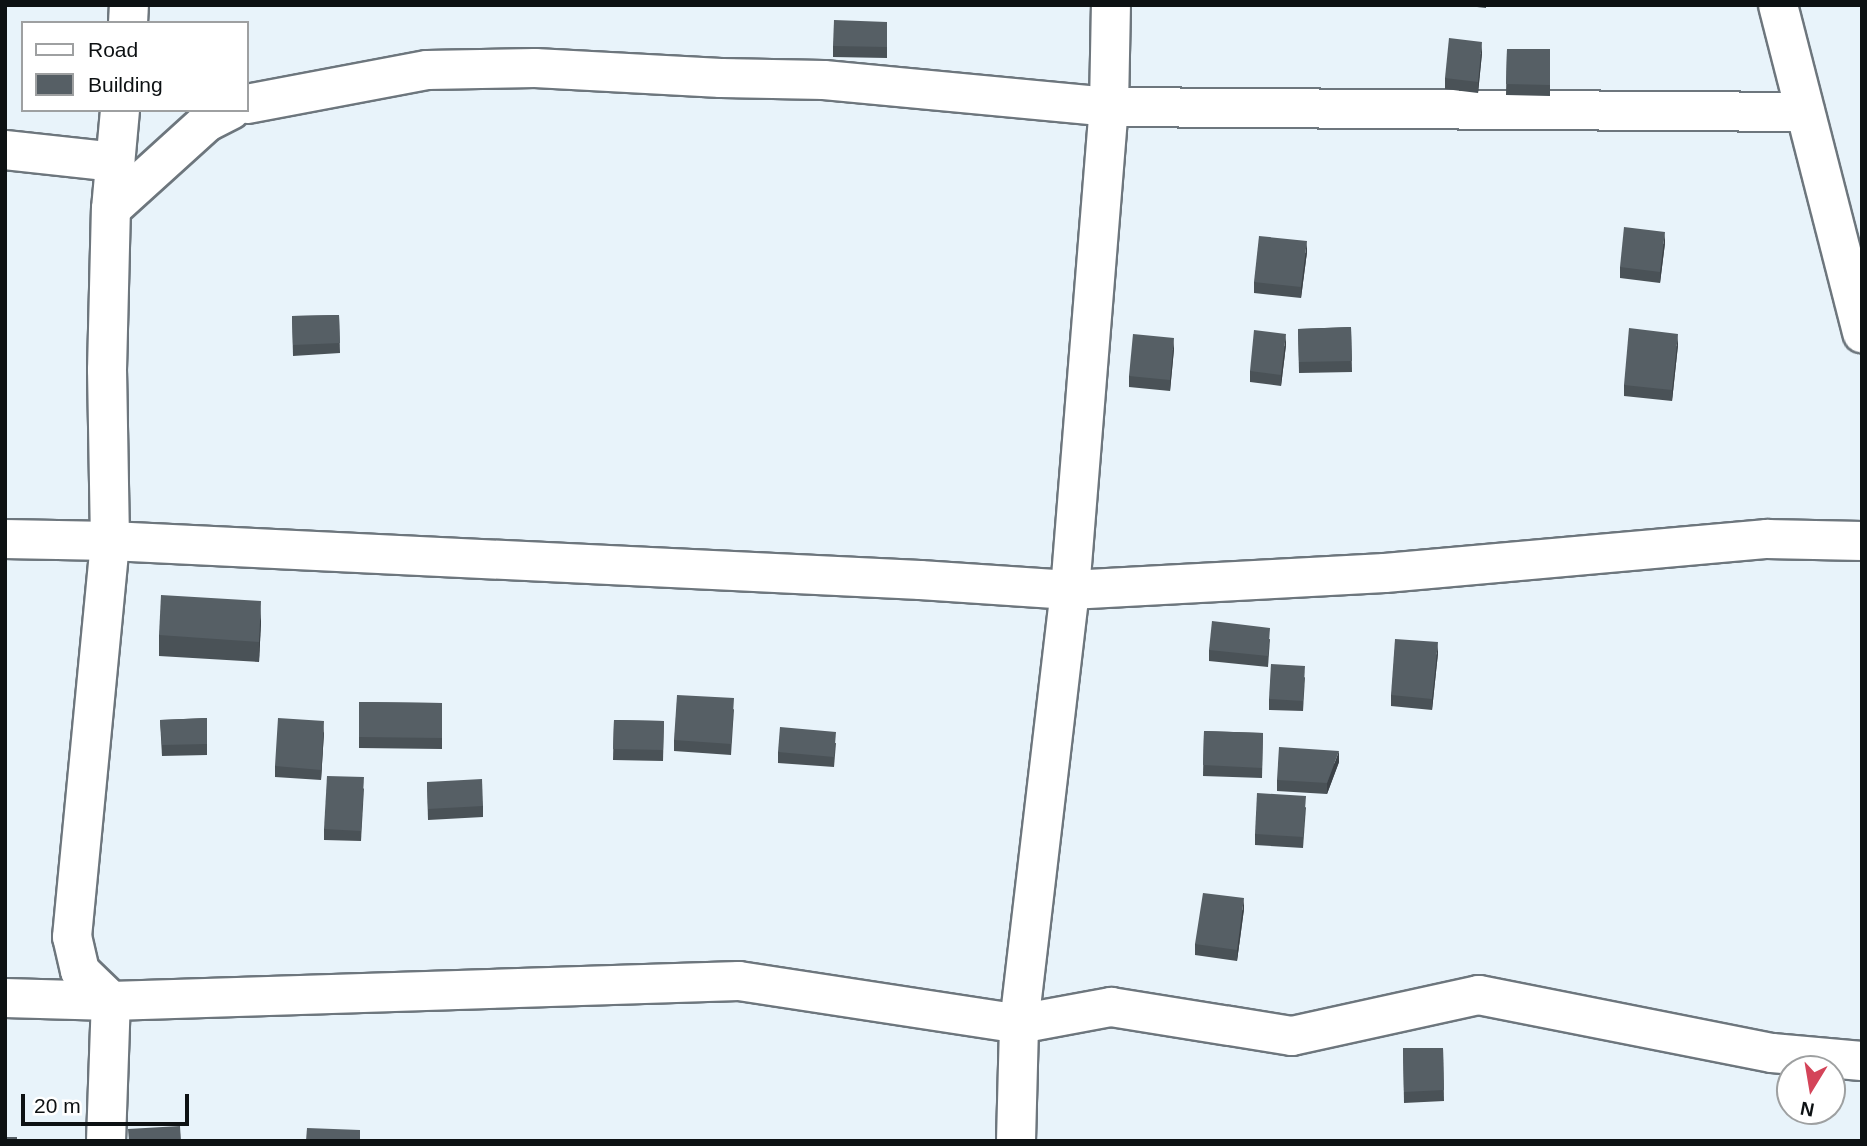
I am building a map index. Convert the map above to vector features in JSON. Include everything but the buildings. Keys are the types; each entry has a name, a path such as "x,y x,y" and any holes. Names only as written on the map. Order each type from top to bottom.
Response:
{"street":[{"path":"1016,1141 1019,1024 1070,590 1109,107 1111,5"},
{"path":"1778,5 1862,333"},
{"path":"248,104 418,71 535,68 721,78 824,80 1109,107 1805,112"},
{"path":"106,1141 111,1001 80,971 72,937 110,541 107,370 111,209 120,112"},
{"path":"111,209 207,122 227,112"},
{"path":"5,150 115,162"},
{"path":"5,540 110,541 920,580 1070,590 1385,573 1767,539 1862,541"},
{"path":"5,998 111,1001 739,981 1019,1024 1111,1007 1292,1036 1479,995 1772,1053 1862,1061"}]}
